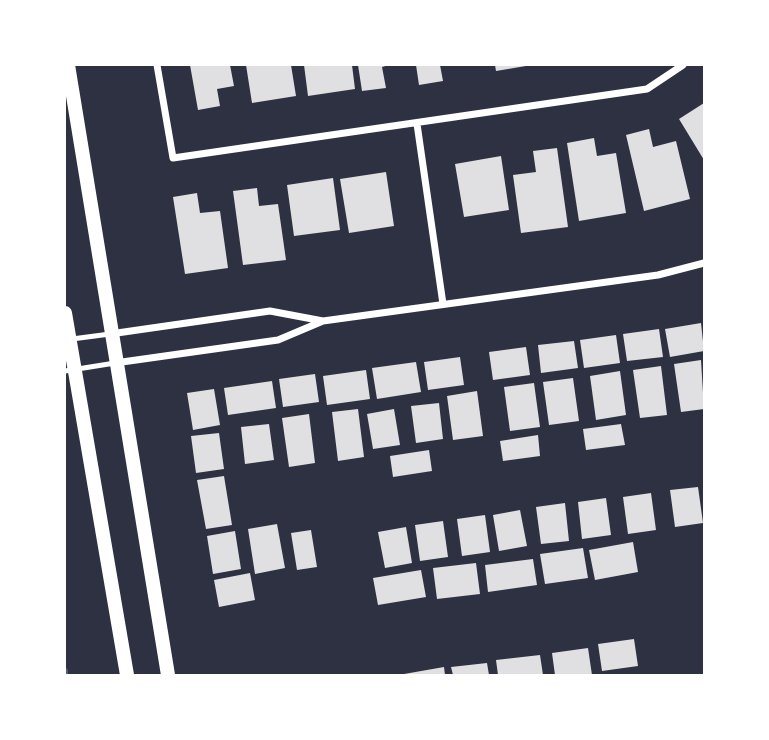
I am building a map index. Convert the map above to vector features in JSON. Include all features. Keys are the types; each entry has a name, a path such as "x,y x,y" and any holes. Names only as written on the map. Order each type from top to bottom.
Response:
{"main road":[{"path":"68,65 168,675"},
{"path":"65,313 70,371 127,675"}],"street":[{"path":"158,65 173,158 647,89 683,65"},
{"path":"416,124 443,304"},
{"path":"115,363 278,340 323,321 658,275 704,263"},
{"path":"110,334 270,311 323,321"}],"lane":[{"path":"67,340 110,334"},
{"path":"70,371 115,363"}],"building":[{"path":"190,65 230,65 234,86 217,89 220,106 198,110"},
{"path":"246,65 291,65 296,96 252,103"},
{"path":"304,65 352,65 355,89 308,96"},
{"path":"358,65 389,65 382,67 386,88 362,91"},
{"path":"416,65 440,65 443,81 419,85"},
{"path":"495,65 526,65 526,66 496,71"},
{"path":"704,103 704,160 679,119"},
{"path":"649,129 653,147 676,141 690,199 644,211 626,135"},
{"path":"594,138 597,156 616,153 626,213 579,221 567,143"},
{"path":"557,148 568,227 521,233 513,175 536,172 533,151"},
{"path":"501,156 509,210 464,217 455,164"},
{"path":"386,172 394,226 349,233 340,179"},
{"path":"333,178 340,230 294,236 287,185"},
{"path":"257,188 259,206 278,204 286,260 243,265 233,191"},
{"path":"197,193 200,213 220,211 228,268 185,274 173,197"},
{"path":"701,323 704,351 670,357 665,329"},
{"path":"659,329 663,357 627,361 623,334"},
{"path":"616,335 620,363 584,368 580,340"},
{"path":"574,341 578,368 541,373 538,345"},
{"path":"526,347 530,375 493,380 489,352"},
{"path":"460,357 464,385 428,390 424,362"},
{"path":"701,360 704,409 681,412 674,364"},
{"path":"416,362 421,392 377,399 372,368"},
{"path":"661,366 667,415 640,418 633,370"},
{"path":"366,370 370,399 327,405 323,376"},
{"path":"620,371 626,415 596,420 590,376"},
{"path":"315,374 319,402 283,407 279,379"},
{"path":"573,378 579,421 549,425 543,382"},
{"path":"272,381 276,408 228,415 224,388"},
{"path":"534,383 540,427 510,431 504,387"},
{"path":"214,389 220,425 193,430 187,393"},
{"path":"477,391 483,436 453,440 447,396"},
{"path":"439,403 443,439 416,443 411,406"},
{"path":"358,409 364,457 338,461 332,412"},
{"path":"394,409 400,445 373,449 367,414"},
{"path":"309,414 315,463 289,467 282,418"},
{"path":"269,424 274,460 245,464 241,427"},
{"path":"621,424 625,445 586,450 583,429"},
{"path":"219,433 224,469 196,473 191,436"},
{"path":"538,435 540,456 503,461 500,441"},
{"path":"429,450 432,471 393,477 390,456"},
{"path":"224,476 232,525 206,529 197,480"},
{"path":"698,487 703,523 675,527 670,490"},
{"path":"651,493 656,530 628,534 623,497"},
{"path":"606,498 611,535 582,539 578,502"},
{"path":"565,503 569,541 541,544 536,507"},
{"path":"520,510 527,546 499,551 493,515"},
{"path":"485,515 490,552 462,556 457,519"},
{"path":"443,521 448,557 420,561 415,525"},
{"path":"277,524 285,568 255,574 248,529"},
{"path":"406,527 412,563 385,568 378,532"},
{"path":"311,530 317,567 297,570 291,533"},
{"path":"235,531 241,569 213,574 207,536"},
{"path":"633,542 638,572 595,580 589,550"},
{"path":"583,548 588,578 545,584 540,554"},
{"path":"533,559 537,585 488,592 485,565"},
{"path":"476,563 480,594 437,599 433,568"},
{"path":"421,570 426,597 378,605 373,578"},
{"path":"250,573 255,600 219,607 214,580"},
{"path":"634,639 638,666 602,671 598,644"},
{"path":"588,648 592,675 555,675 552,653"},
{"path":"540,655 543,675 498,675 496,660"},
{"path":"487,663 489,675 453,675 451,667"},
{"path":"444,667 445,675 404,675 404,674"}]}
